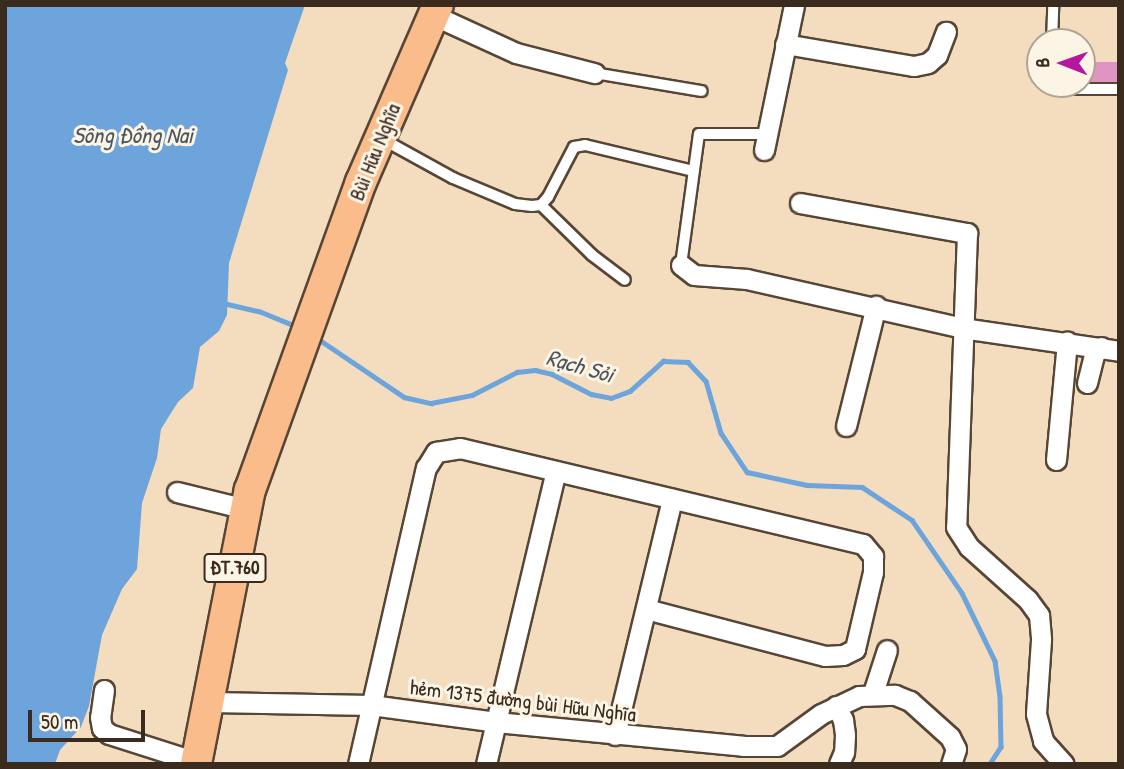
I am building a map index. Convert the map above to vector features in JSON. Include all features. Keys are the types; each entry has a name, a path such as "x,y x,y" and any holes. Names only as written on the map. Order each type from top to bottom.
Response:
{"main road":[{"name":"Bùi Hữu Nghĩa","path":"246,509 290,377 361,183 435,10"},
{"name":"ĐT.760","path":"196,763 246,509"}],"street":[{"path":"765,142 794,5"},
{"path":"435,10 516,53 594,73"},
{"path":"785,44 914,66 928,63 937,55 946,32"},
{"path":"800,203 967,233 957,527 970,547 1028,600 1039,615 1041,640 1036,714 1043,741 1064,764"},
{"path":"681,265 694,275 747,279 876,306 962,328 1110,349"},
{"path":"846,426 876,306"},
{"path":"1056,460 1067,342"},
{"path":"1087,383 1094,354 1110,349"},
{"path":"358,764 426,468 436,452 460,448 863,544 873,556 873,572 855,649 843,655 825,656 646,609"},
{"path":"486,764 556,471"},
{"path":"177,492 246,509"},
{"path":"615,735 672,499"},
{"path":"887,650 873,693 895,695 910,701 950,737 956,749 951,764"},
{"path":"104,690 100,717 102,728 109,734 196,763"},
{"name":"hẻm 1375 đường bùi Hữu Nghĩa","path":"210,702 371,705 615,735 742,755 777,746 828,710 873,693"},
{"path":"828,710 843,720 844,752 839,764"}],"lane":[{"path":"1052,28 1053,5"},
{"path":"594,73 702,91"},
{"path":"1096,89 1119,89"},
{"path":"681,265 699,134 765,142"},
{"path":"380,138 453,178 515,204 541,205 592,255 625,280"},
{"path":"541,205 548,197 574,147 585,145 693,171"}],"water":[{"name":"Sông Đồng Nai","path":"5,5 305,5 285,63 288,70 229,263 227,315 219,331 200,347 193,388 178,402 161,429 157,458 142,503 137,569 122,589 102,635 89,706 81,727 60,750 55,764 5,764"}],"building":[{"path":"1096,62 1119,62 1119,82 1096,82"}],"waterway":[{"name":"Rạch Sỏi","path":"223,303 259,311 298,327"},
{"name":"Rạch Sỏi","path":"317,338 404,397 431,403 472,395 517,372 535,370 552,374 591,394 611,398 630,391 663,361 688,362 706,381 721,433 747,472 807,485 862,487 912,520 962,593 995,661 1000,696 1001,747 990,764"}]}
